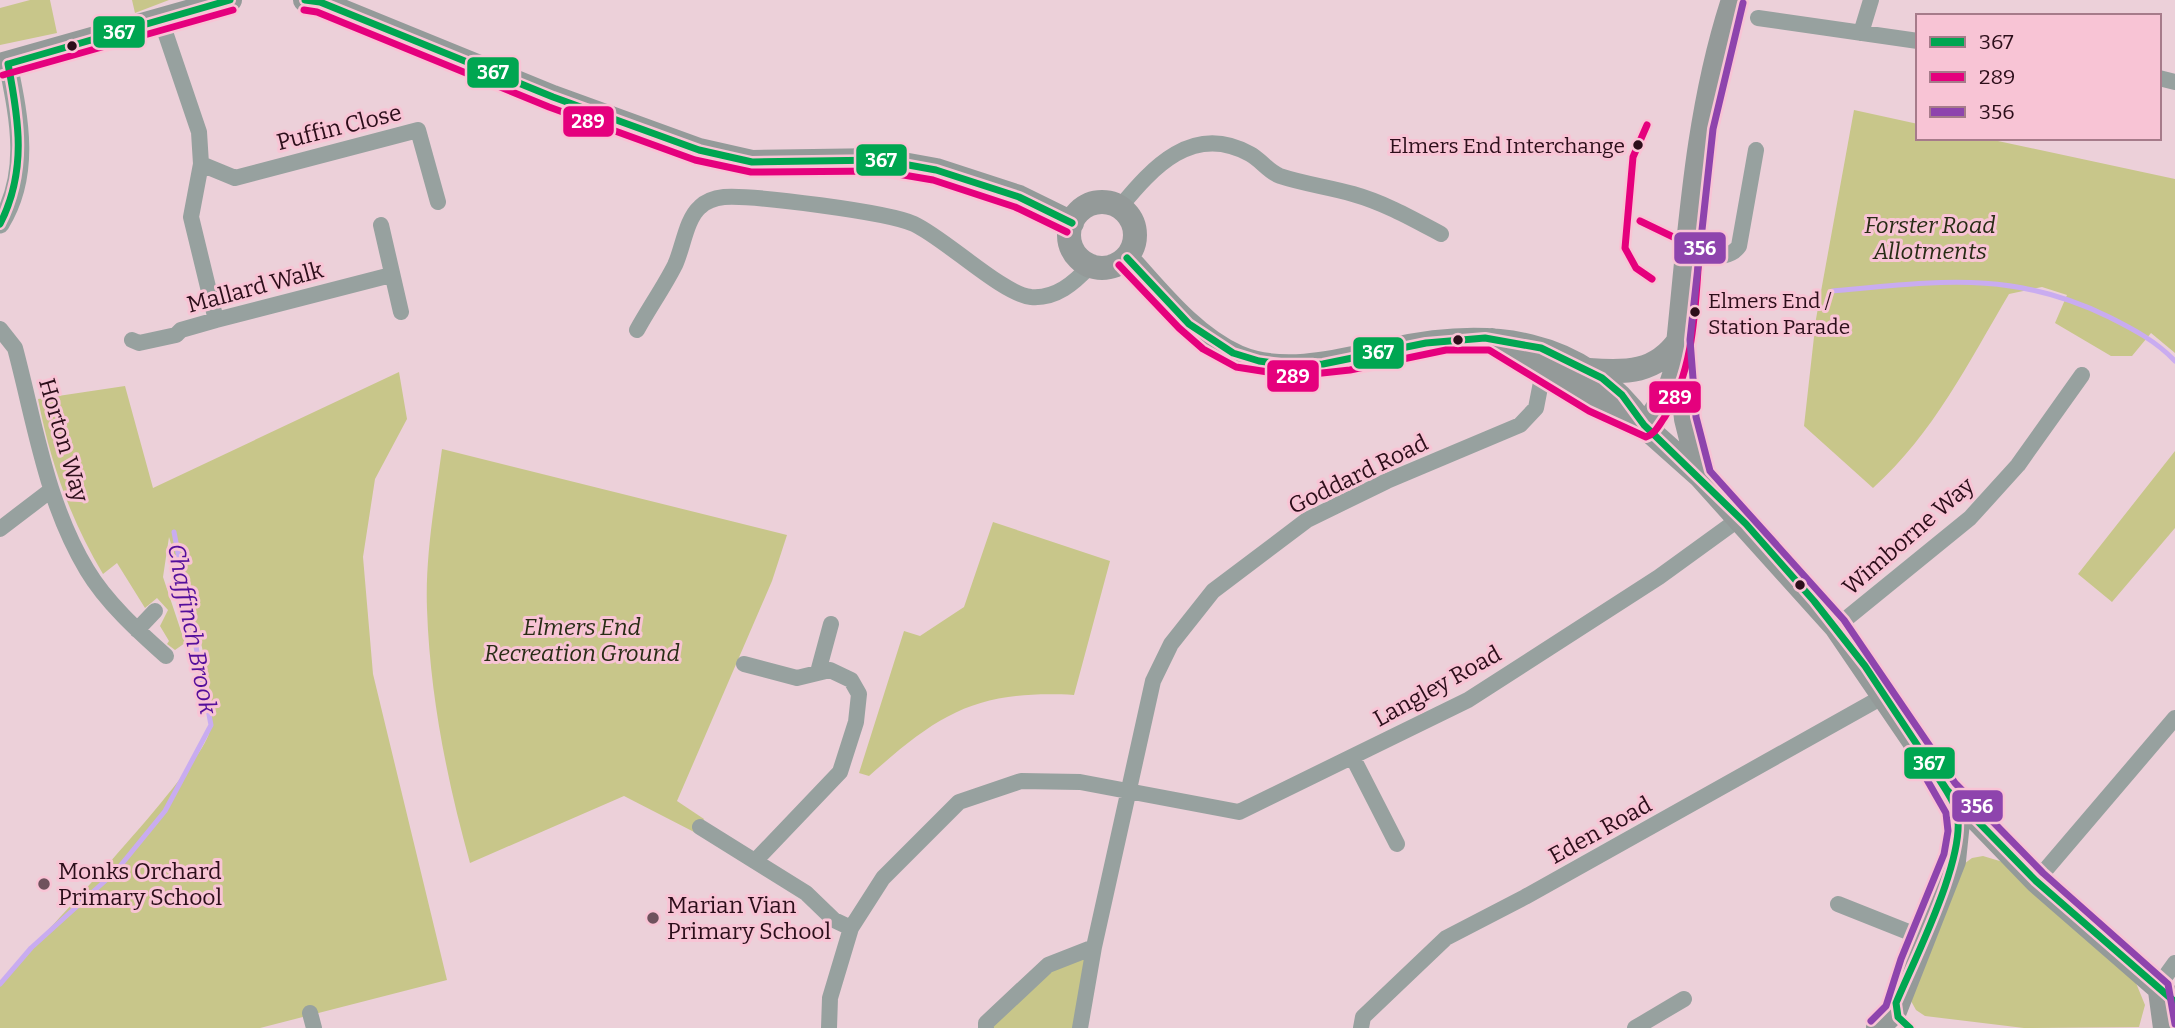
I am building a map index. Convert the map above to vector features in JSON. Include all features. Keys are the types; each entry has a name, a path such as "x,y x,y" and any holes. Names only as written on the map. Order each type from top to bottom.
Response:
{"main road":[{"path":"4,65 230,0"},
{"path":"305,0 320,2 553,97 699,150 752,162 881,160 936,170 1019,197 1072,223"},
{"path":"1645,427 1669,390 1675,372 1694,193 1714,69 1733,0"},
{"path":"1102,202 1120,207 1128,215 1135,230 1135,241 1127,258 1110,268 1090,266 1080,260 1071,246 1072,223 1078,213 1090,205 1102,202"},
{"path":"1127,258 1186,320 1209,340 1239,357 1294,366 1336,362 1445,339 1492,340 1528,344 1588,370 1624,397 1645,427 1700,475 1836,627 1947,790 1958,822 1954,860 1922,937 1894,1022"},
{"path":"1492,340 1594,402 1645,427"},
{"path":"1588,370 1623,373 1652,366 1670,353 1679,340"},
{"path":"1679,340 1686,419 1700,475"},
{"path":"1947,790 1968,808 2000,846 2036,881 2164,994 2165,1028"},
{"path":"1954,860 1974,845 2000,846"}],"street":[{"path":"1861,33 1871,0"},
{"path":"1758,18 1916,41"},
{"path":"161,20 199,132 201,164 191,217 216,320"},
{"path":"0,224 13,196 21,160 19,119 4,65"},
{"name":"Puffin Close","path":"201,164 235,178 418,130 438,202"},
{"path":"1120,207 1152,169 1168,157 1190,147 1222,144 1249,153 1277,175 1386,205 1441,234"},
{"path":"1689,256 1734,254 1739,246 1756,150"},
{"path":"637,330 675,265 697,209 708,200 726,197 800,204 911,223 939,238 1006,286 1028,297 1046,297 1074,283 1090,266"},
{"path":"381,225 401,312"},
{"name":"Mallard Walk","path":"132,340 139,343 176,335 181,330 216,320 391,275"},
{"name":"Horton Way","path":"0,329 15,348 51,490 87,570 136,630 166,656"},
{"name":"Goddard Road","path":"1080,1028 1094,947 1153,681 1171,644 1213,591 1307,520 1387,481 1520,425 1536,408 1543,372"},
{"name":"Wimborne Way","path":"1836,627 1970,518 2018,465 2082,375"},
{"path":"0,528 51,490"},
{"name":"Langley Road","path":"829,1028 830,998 851,928 883,878 960,802 1021,781 1080,782 1239,812 1468,699 1659,577 1739,519"},
{"path":"136,630 155,611"},
{"path":"818,672 831,624"},
{"path":"744,664 797,678 830,670 851,680 859,694 856,722 840,772 756,860"},
{"name":"Eden Road","path":"1361,1028 1363,1017 1446,938 1525,897 1884,696"},
{"path":"2036,881 2175,718"},
{"path":"1353,758 1397,845"},
{"path":"699,827 806,893 834,920 851,928"},
{"path":"1838,904 1922,937"},
{"path":"986,1028 986,1023 1048,965 1094,947"},
{"path":"2164,994 2175,963"},
{"path":"1642,1026 1684,999"}],"green space":[{"path":"30,0 50,0 57,33 0,45 0,8"},
{"path":"132,0 169,0 135,13"},
{"name":"Forster Road Allotments","path":"1854,110 1916,124 1916,140 1993,140 2175,179 2175,353 2151,333 2132,356 2111,356 2055,323 2067,295 2042,287 2009,294 1932,421 1895,467 1873,488 1804,426 1816,319"},
{"path":"399,372 407,419 375,479 363,557 373,674 447,980 260,1028 0,1028 0,983 181,778 202,748 210,729 204,656 169,537 163,577 185,643 175,650 167,644 169,641 160,626 168,610 157,598 145,608 117,563 103,574 91,553 63,489 38,399 125,386 153,488"},
{"name":"Elmers End Recreation Ground","path":"442,449 787,535 772,581 677,801 704,819 696,833 624,796 470,863 441,738 429,641 428,569"},
{"path":"2175,451 2175,528 2112,602 2078,574"},
{"path":"993,522 1110,561 1074,695 1011,697 961,710 917,736 869,776 859,773 904,631 920,636 964,607"},
{"path":"1983,856 2003,862 2136,983 2145,1005 2139,1027 2024,1028 1925,1016 1916,1010 1911,1001 1961,866 1972,858"},
{"path":"1094,947 1080,1028 986,1028 1048,965"}],"waterway":[{"name":"Chaffinch Brook","path":"1832,291 1939,283 2006,285 2039,291 2073,302 2118,322 2152,341 2175,361"},
{"name":"Chaffinch Brook","path":"0,984 31,948 116,871 165,811 211,725 174,532"}],"transit line":[{"name":"367","path":"8,64 230,0"},
{"name":"367","path":"305,0 320,2 553,97 699,150 752,162 881,160 936,170 1019,197 1072,223"},
{"name":"356","path":"1743,3 1713,129 1690,340 1696,417 1710,471 1844,620 1955,783 2043,873 2168,984 2175,1024"},
{"name":"289","path":"3,75 233,10"},
{"name":"289","path":"304,10 317,12 549,107 695,160 751,172 880,171 933,180 1015,207 1067,232"},
{"name":"367","path":"0,224 9,204 17,165 17,125 8,64"},
{"name":"289","path":"1647,125 1633,157 1625,248 1636,268 1652,279"},
{"name":"289","path":"1119,265 1179,328 1203,349 1236,367 1294,376 1350,370 1446,350 1489,350 1589,411 1646,437 1654,432 1664,418 1682,380 1691,340 1699,255 1694,247 1640,221"},
{"name":"367","path":"1127,258 1189,324 1233,353 1259,361 1288,365 1323,364 1426,343 1485,338 1541,348 1602,378 1622,395 1644,425 1746,524 1814,601 1865,666 1947,790 2036,881 2175,1002"},
{"name":"367","path":"1910,1028 1898,1017 1896,1003 1927,934 1948,878 1958,828 1956,809 1934,771"},
{"name":"356","path":"1871,1021 1886,1006 1901,959 1944,854 1948,831 1946,813 1926,778"}],"place":[{"name":"Elmers End Interchange","path":"1638,145"},
{"name":"Elmers End / Station Parade","path":"1695,312"},
{"name":"Monks Orchard Primary School","path":"44,884"},
{"name":"Marian Vian Primary School","path":"653,918"}]}
